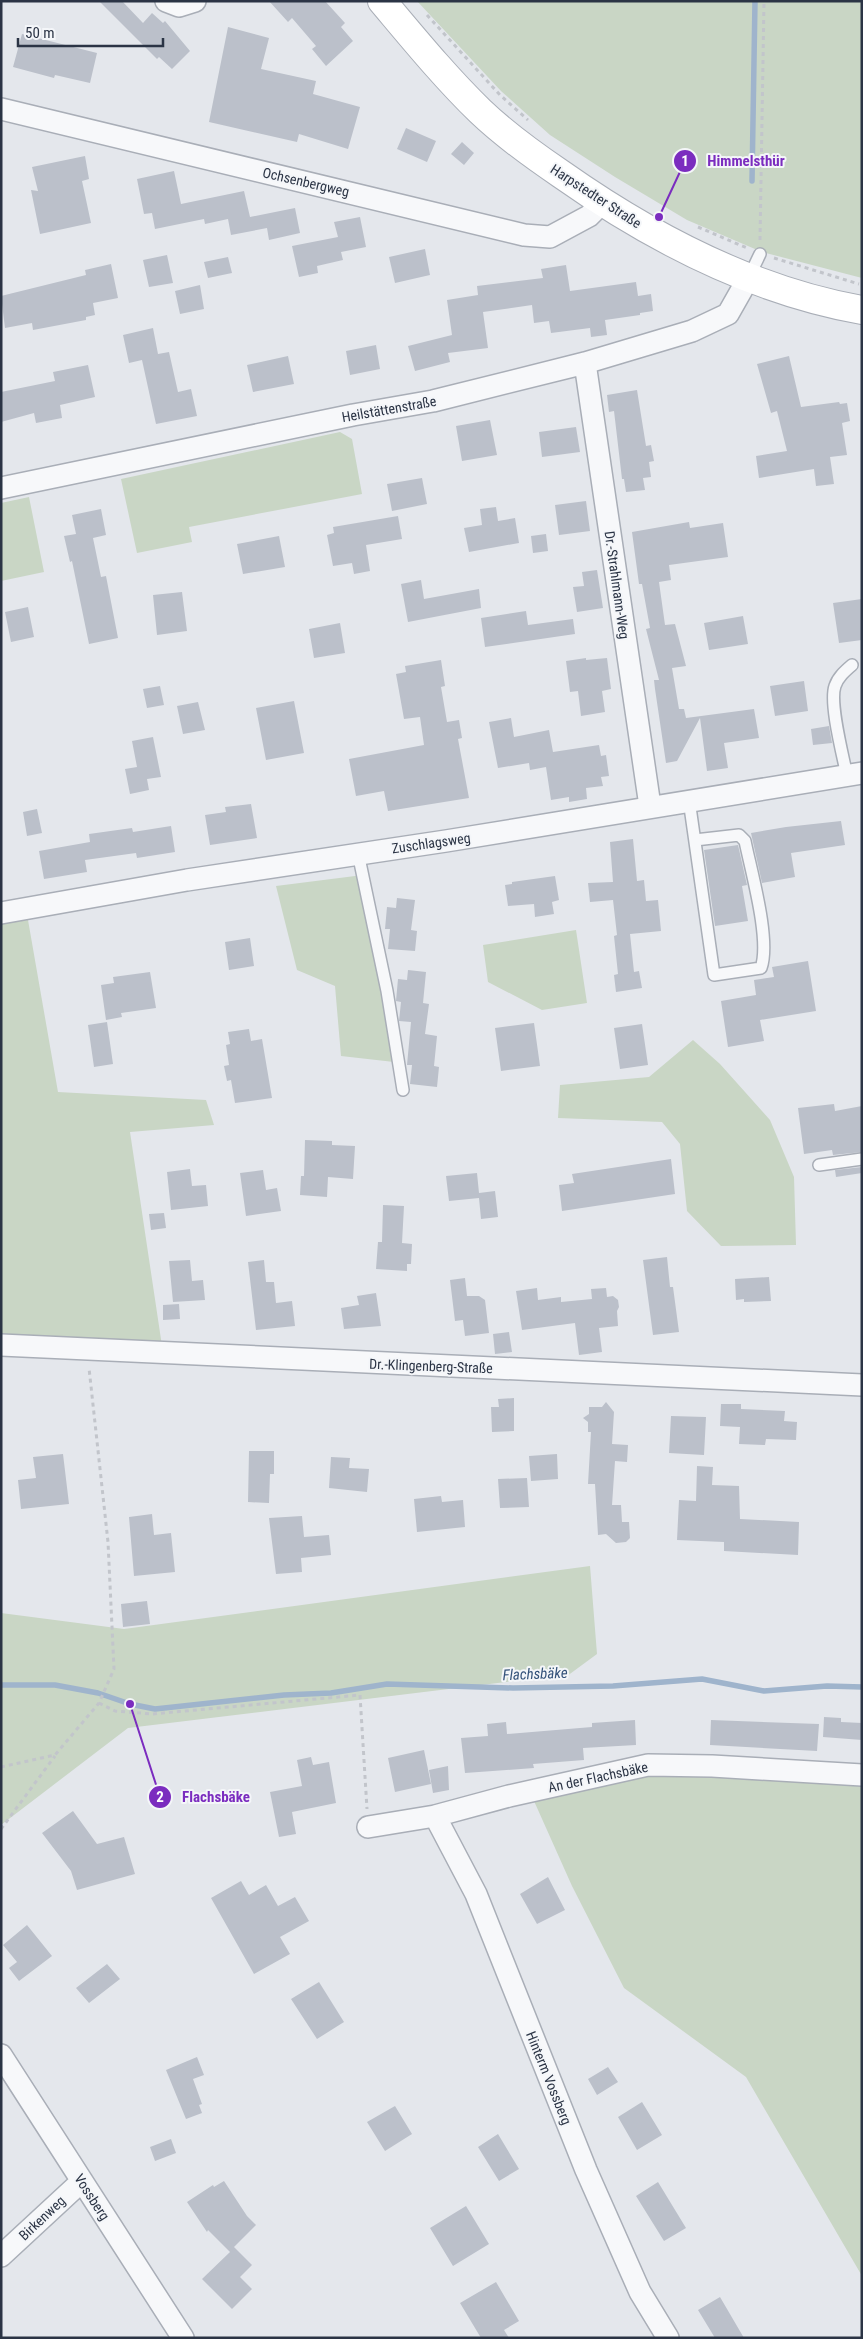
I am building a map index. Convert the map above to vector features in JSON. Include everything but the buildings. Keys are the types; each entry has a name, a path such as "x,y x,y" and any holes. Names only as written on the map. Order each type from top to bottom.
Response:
{"main road":[{"name":"Harpstedter Straße","path":"382,1 430,59 481,112 526,150 602,203 684,248 754,265 815,299 862,310"}],"street":[{"path":"166,1 179,6 195,1"},
{"name":"Ochsenbergweg","path":"1,109 524,235 550,237 589,216 602,203"},
{"name":"Heilstättenstraße","path":"1,488 353,414 433,401 585,363 692,331 728,314 754,265"},
{"name":"Dr.-Strahlmann-Weg","path":"585,363 650,806"},
{"name":"Zuschlagsweg","path":"1,913 187,880 358,853 446,842 650,806 854,774"},
{"name":"Dr.-Klingenberg-Straße","path":"1,1345 862,1386"},
{"name":"An der Flachsbäke","path":"368,1827 435,1816 509,1796 648,1765 712,1766 862,1775"},
{"name":"Hinterm Vossberg","path":"435,1816 476,1894 586,2170 636,2284 668,2338"},
{"name":"Vossberg","path":"1,2055 183,2338"},
{"name":"Birkenweg","path":"1,2256 82,2181"}],"lane":[{"path":"852,665 840,676 834,688 834,706 854,774"},
{"path":"689,800 714,975 761,968 764,960 762,924 745,841 739,835 695,840"},
{"path":"358,853 387,991 403,1090"},
{"path":"819,1165 862,1159"}],"path":[{"path":"754,265 764,1"},
{"path":"426,14 500,95 535,125"},
{"path":"696,226 754,265 862,284"},
{"path":"1,1829 55,1755 100,1703 114,1669 108,1542 87,1350"},
{"path":"100,1703 116,1711 152,1714 360,1695 368,1827"},
{"path":"1,1766 55,1755"}],"green space":[{"path":"417,1 862,1 862,278 762,252 687,220 615,177 550,135 501,91"},
{"path":"340,432 352,439 362,494 189,527 192,542 137,553 121,479"},
{"path":"29,497 44,572 1,581 1,503"},
{"path":"363,875 394,1062 341,1056 335,986 297,970 276,886"},
{"path":"28,920 58,1092 206,1100 214,1125 130,1132 162,1346 1,1337 1,924"},
{"path":"576,930 587,1003 542,1010 488,982 483,945"},
{"path":"693,1040 720,1064 770,1120 794,1177 796,1245 721,1246 687,1211 680,1144 662,1122 558,1118 560,1085 649,1077"},
{"path":"590,1566 597,1654 563,1679 522,1680 128,1728 1,1825 1,1613 124,1629"},
{"path":"652,1772 862,1782 862,2276 746,2077 624,1988 572,1886 534,1801"}],"waterway":[{"path":"752,181 755,1"},
{"name":"Flachsbäke","path":"1,1685 55,1685 98,1693 130,1704 155,1709 284,1695 331,1693 387,1684 513,1688 613,1686 702,1679 764,1691 827,1686 862,1687"}],"place":[{"name":"Himmelsthür","path":"659,217"},
{"name":"Flachsbäke","path":"130,1704"}]}
